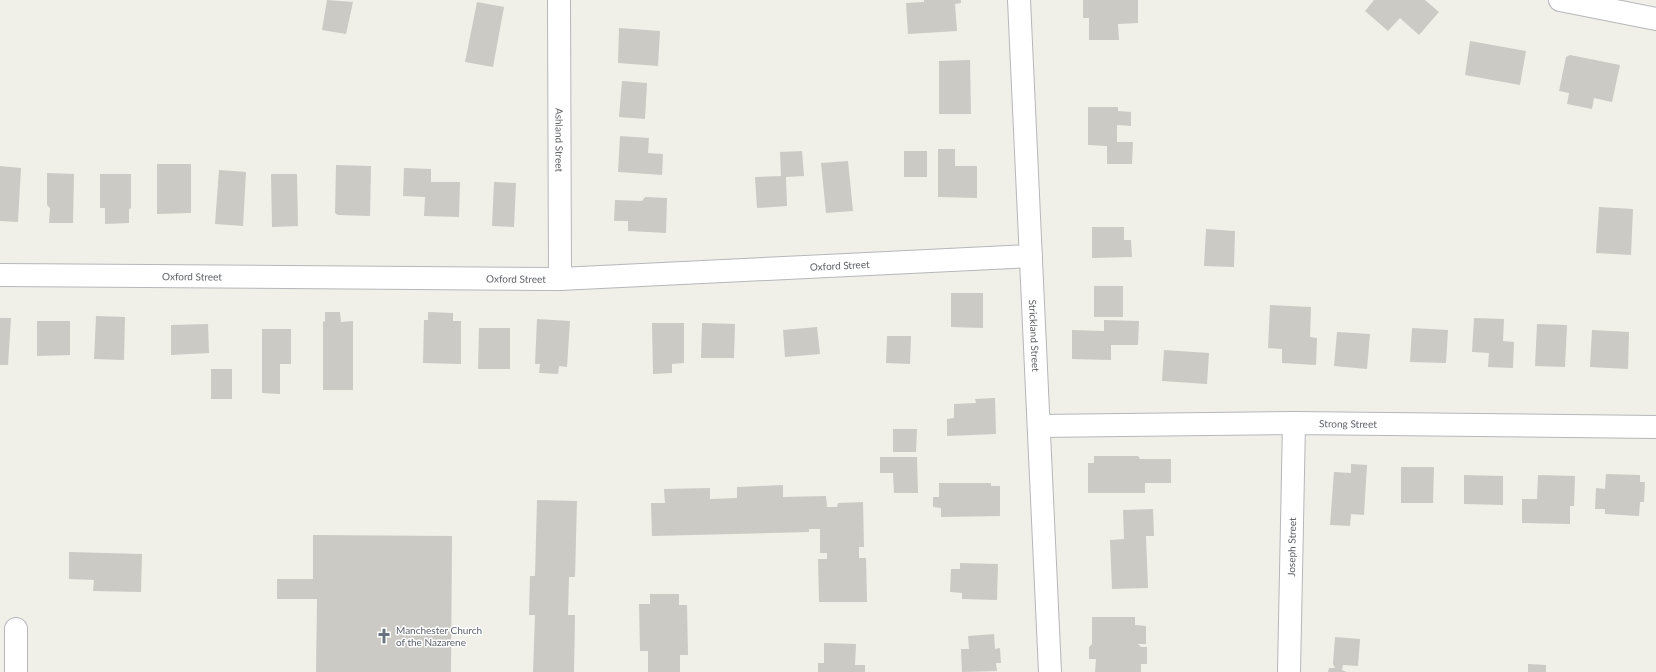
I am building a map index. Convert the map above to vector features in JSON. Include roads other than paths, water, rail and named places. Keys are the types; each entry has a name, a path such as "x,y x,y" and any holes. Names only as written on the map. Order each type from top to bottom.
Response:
{"street":[{"name":"Ashland Street","path":"559,0 560,280"},
{"name":"Strickland Street","path":"1019,0 1050,672"},
{"path":"1560,0 1656,19"},
{"name":"Oxford Street","path":"0,275 560,280 1031,256"},
{"name":"Strong Street","path":"1039,426 1294,423 1656,427"},
{"name":"Joseph Street","path":"1289,672 1294,423"},
{"path":"16,629 16,672"}],"place":[{"name":"Manchester Church of the Nazarene","path":"384,636"}]}
